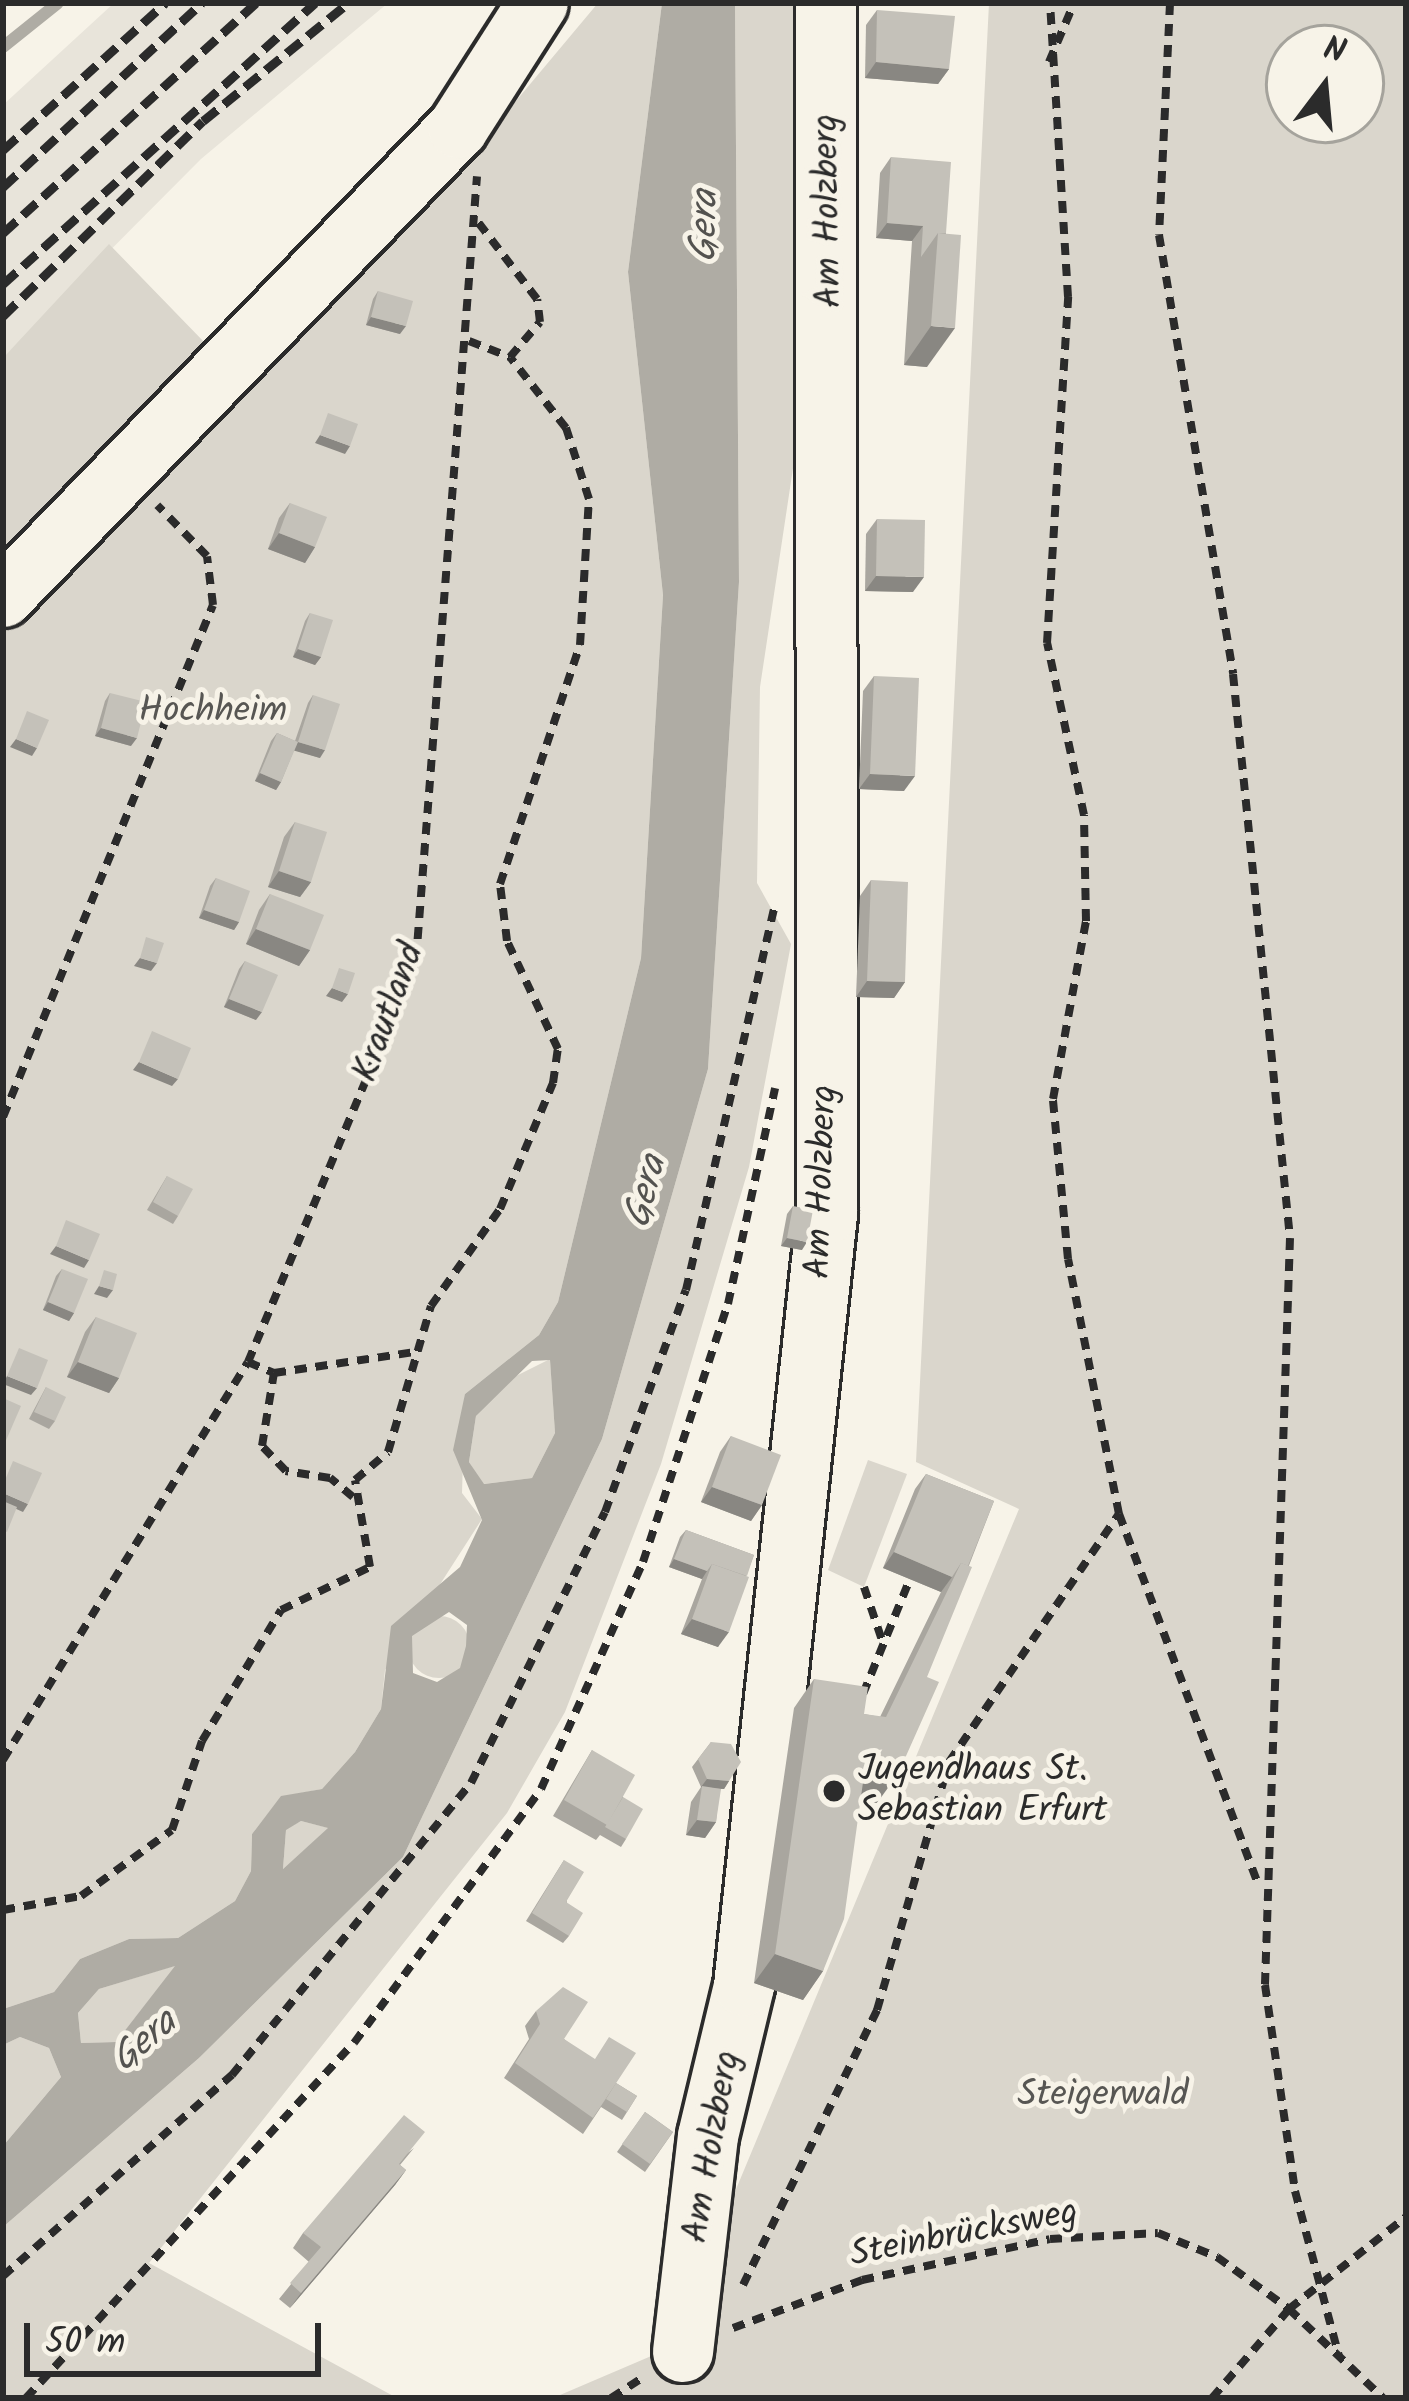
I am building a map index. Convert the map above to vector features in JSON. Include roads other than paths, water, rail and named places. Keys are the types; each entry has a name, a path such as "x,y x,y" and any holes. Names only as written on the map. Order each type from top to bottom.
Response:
{"street":[{"path":"3,597 128,474 476,104 538,3"},
{"name":"Am Holzberg","path":"683,2352 708,2136 744,1986 827,1214 826,3"}],"water":[{"name":"Gera","path":"662,3 735,3 739,582 708,1069 602,1439 403,1857 199,2058 3,2227 3,2146 61,2077 49,2048 20,2037 3,2045 3,2009 54,1992 80,1959 129,1939 178,1938 235,1901 251,1871 252,1834 281,1796 322,1789 355,1752 381,1709 391,1626 460,1567 482,1520 453,1450 465,1394 539,1335 558,1302 641,958 663,595 628,272","holes":["550,1360 555,1433 532,1478 484,1484 469,1462 476,1416 532,1361","449,1612 467,1625 460,1668 437,1682 413,1673 412,1636","301,1821 328,1828 283,1869 286,1830","175,1966 116,2042 81,2043 78,2013 99,1989"]}],"waterway":[{"path":"3,47 58,3"}],"railway":[{"path":"3,150 165,3"},
{"path":"3,187 202,3"},
{"path":"3,233 256,3"},
{"path":"3,284 315,3"},
{"path":"3,316 203,121 348,3"}],"place":[{"name":"Jugendhaus St. Sebastian Erfurt","path":"834,1791"}],"park label":[{"name":"Hochheim","path":"213,712"},
{"name":"Steigerwald","path":"1103,2096"}]}
